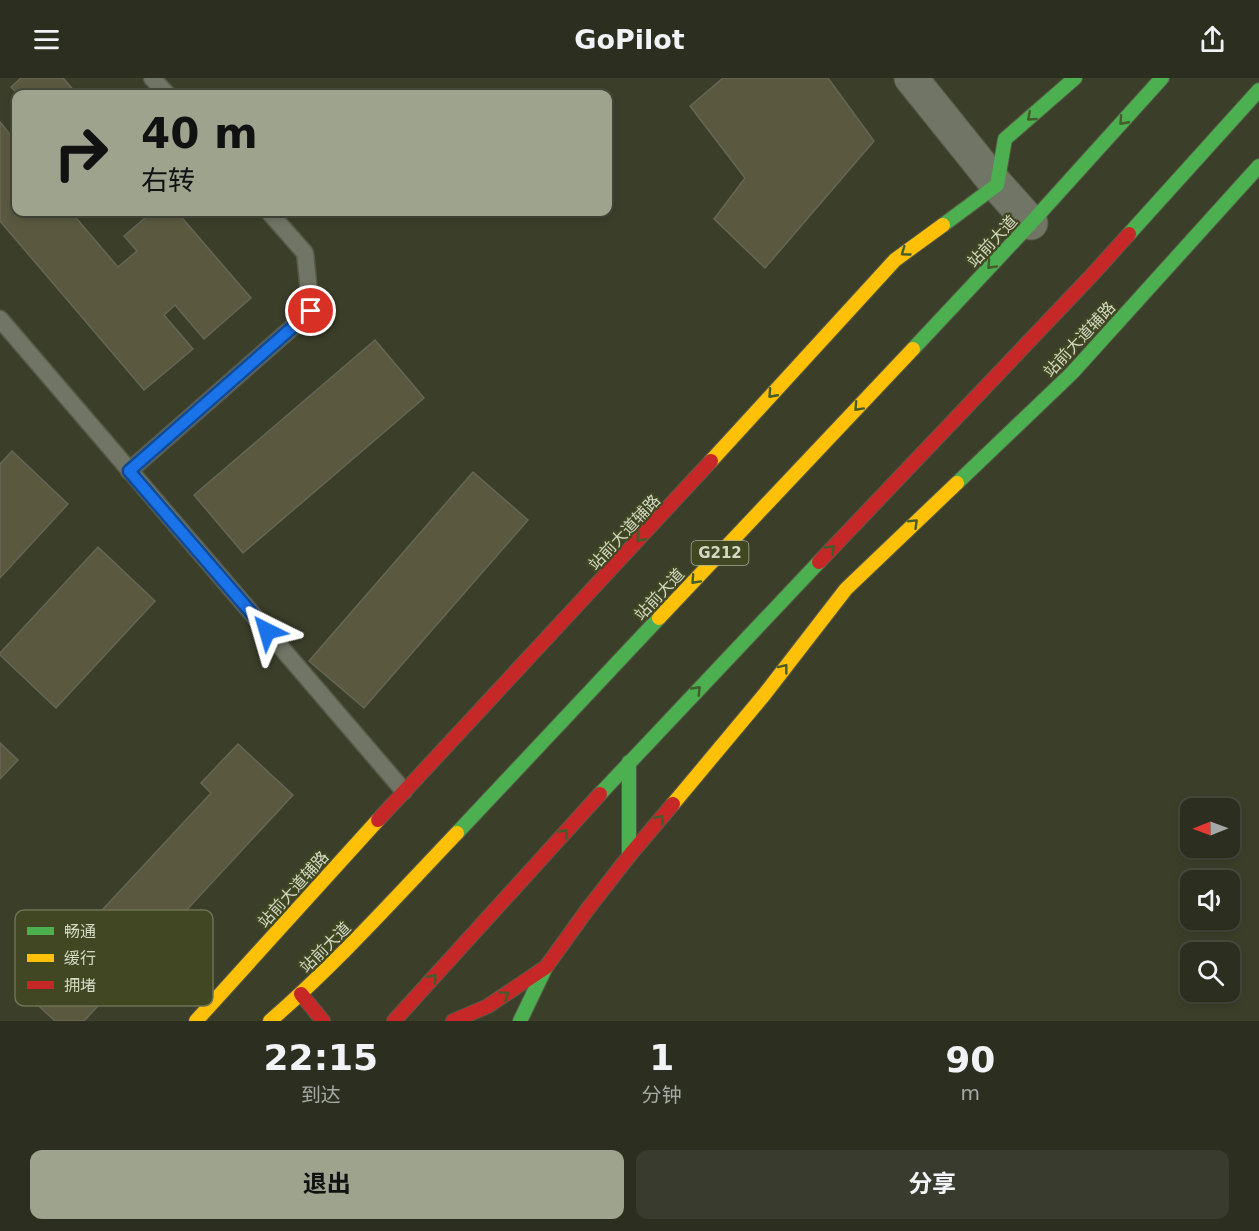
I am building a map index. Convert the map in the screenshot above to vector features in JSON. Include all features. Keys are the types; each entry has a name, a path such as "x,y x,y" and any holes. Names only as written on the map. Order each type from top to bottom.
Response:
{"main road":[{"path":"997,185 1005,140 1075,78"},
{"name":"站前大道","path":"270,1021 301,994 406,887 1030,224 1162,78"},
{"path":"394,1021 629,762 1092,275 1259,90"},
{"name":"站前大道辅路","path":"453,1021 488,1006 546,967 629,856 764,695 846,589 1072,373 1259,165"},
{"name":"站前大道辅路","path":"213,1002 404,791 605,577 895,260 997,185"},
{"path":"629,762 629,856"},
{"path":"520,1021 540,975 546,967"},
{"path":"301,994 323,1021"},
{"name":"站前大道辅路","path":"196,1021 210,1006"}],"street":[{"path":"911,78 1030,224"}],"lane":[{"path":"152,78 163,90"},
{"path":"129,471 311,311 305,253 273,216"},
{"path":"0,320 404,791"}],"building":[{"path":"21,78 63,78 74,90 14,90 11,87"},
{"path":"723,78 828,78 874,141 765,268 714,219 745,178 690,106"},
{"path":"0,122 12,137 12,216 74,216 118,267 137,251 124,236 147,216 180,216 251,298 204,339 175,305 164,315 193,349 144,390 0,221"},
{"path":"375,340 424,398 243,553 194,495"},
{"path":"12,451 68,504 0,578 0,464"},
{"path":"473,472 528,520 364,708 309,661"},
{"path":"98,547 155,601 56,708 0,653"},
{"path":"0,743 18,760 0,779"},
{"path":"238,744 293,795 187,910 102,910 211,793 201,783"},
{"path":"39,1006 98,1006 84,1021 55,1021"}],"traffic: fast":[{"path":"943,225 997,185 1005,139 1075,78"},
{"path":"913,349 1162,78"},
{"path":"1129,234 1259,90"},
{"path":"957,483 1072,373 1259,166"},
{"path":"600,794 819,562"},
{"path":"457,833 659,618"},
{"path":"629,762 629,856"},
{"path":"520,1021 545,969"}],"traffic: slow":[{"path":"711,461 895,260 943,225"},
{"path":"659,618 913,349"},
{"path":"673,804 764,695 846,589 957,483"},
{"path":"213,1002 378,820"},
{"path":"270,1021 343,953 457,833"},
{"path":"196,1021 210,1006"}],"traffic: jam":[{"path":"819,562 1129,234"},
{"path":"378,820 711,461"},
{"path":"394,1021 600,794"},
{"path":"453,1021 488,1006 546,967 629,856 673,804"},
{"path":"301,994 323,1021"}],"route":[{"path":"267,631 129,471 311,311"}]}
